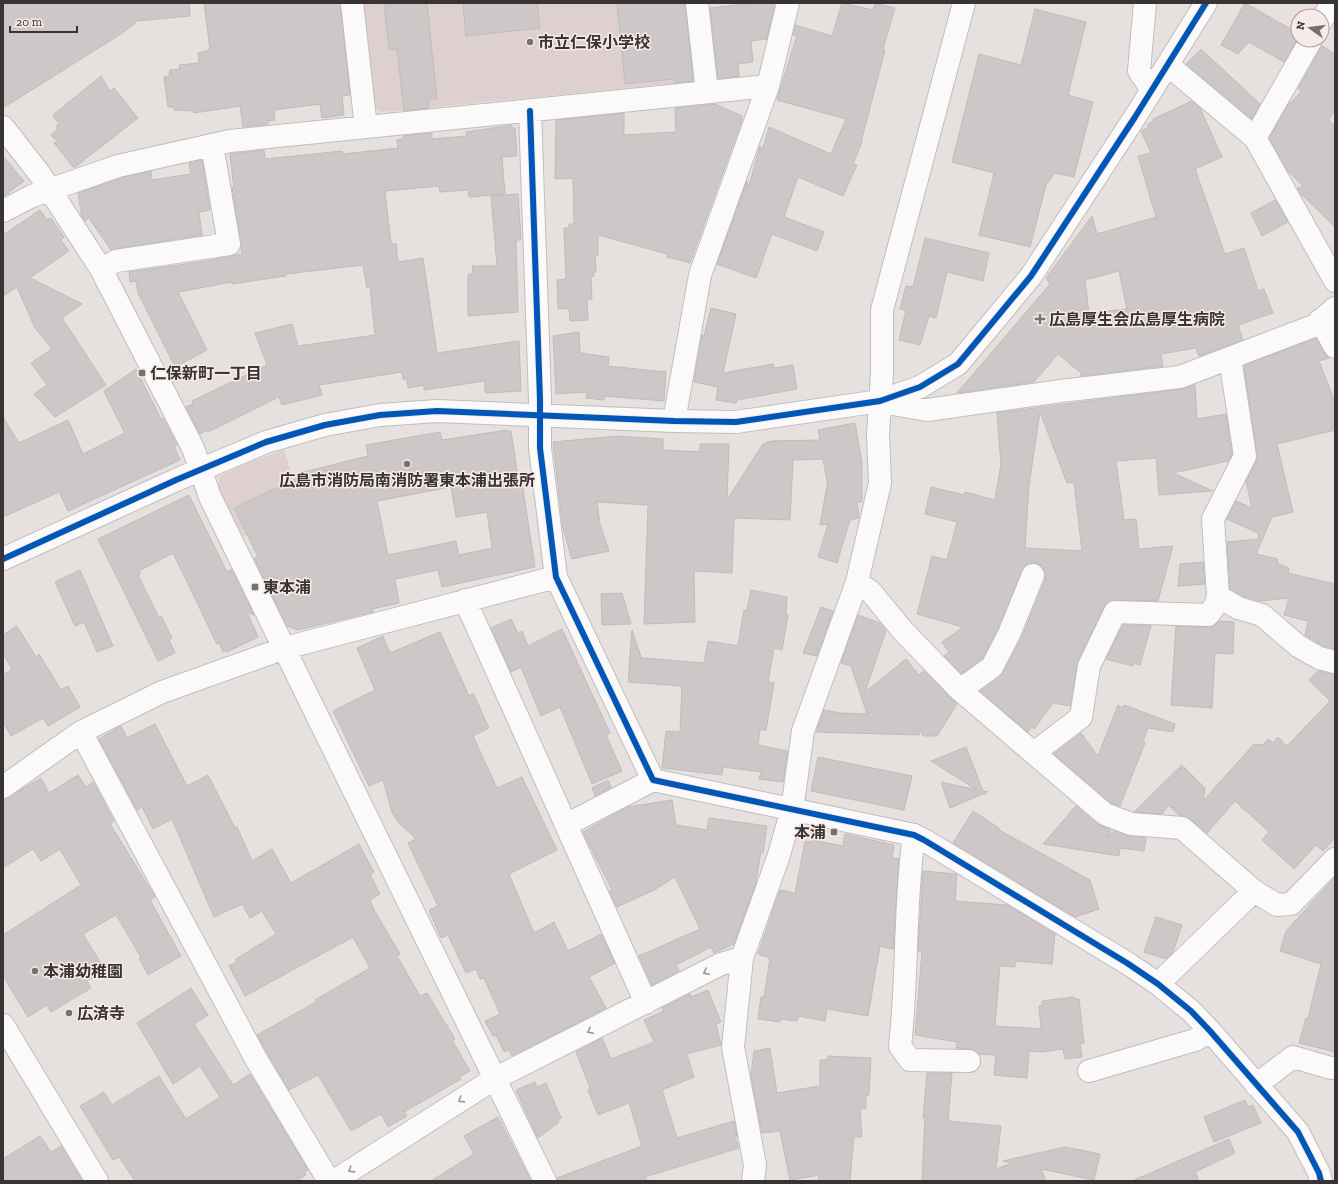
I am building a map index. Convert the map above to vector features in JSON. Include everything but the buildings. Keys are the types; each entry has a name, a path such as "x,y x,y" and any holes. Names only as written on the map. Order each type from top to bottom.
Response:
{"street":[{"path":"352,3 366,127"},
{"path":"697,3 707,92"},
{"path":"674,421 700,275 768,86 788,3"},
{"path":"754,1181 755,1165 733,1047 742,958 778,858 792,810 803,731 857,582 880,483 878,434 882,373 882,310 964,3"},
{"path":"1145,3 1139,71 1152,90"},
{"path":"3,560 266,442 325,425 380,415 437,411 539,414 674,421 736,422 880,401 920,387 958,364 1031,276 1152,90 1206,3"},
{"path":"1255,138 1306,48"},
{"path":"1168,65 1255,138 1335,281"},
{"path":"3,211 32,196 118,166 212,145 366,127 768,86"},
{"path":"530,111 540,448 556,576 653,780"},
{"path":"3,127 39,173 101,269 193,448 210,497 545,1181"},
{"path":"101,269 116,261 229,244 212,145"},
{"path":"880,401 927,410 1061,391 1180,377 1316,324 1328,314 1335,347"},
{"path":"1034,753 1081,717 1089,666 1115,612 1208,615 1215,606 1218,596 1213,519 1245,456 1230,358"},
{"path":"960,690 992,667 1010,634 1033,575"},
{"path":"3,787 80,732 162,692 285,648 556,576"},
{"path":"857,582 871,592 902,631 960,690 1105,814 1131,824 1182,828 1254,891 1277,905 1291,904 1335,860"},
{"path":"1218,596 1238,608 1262,615 1298,646 1319,658 1335,662"},
{"path":"466,600 646,1003"},
{"path":"80,732 256,1059 329,1181"},
{"path":"566,825 653,780 914,835 1127,963 1158,984 1190,1011 1210,1031 1298,1132 1319,1173 1321,1181"},
{"path":"914,835 909,869 905,1008 900,1046 910,1060 969,1061"},
{"path":"1158,984 1254,891"},
{"path":"334,1181 494,1079 721,964 742,958"},
{"path":"3,1025 97,1181"},
{"path":"1089,1071 1195,1040 1210,1031"},
{"path":"1256,1085 1293,1057 1331,1068"}],"shaded area":[{"name":"市立仁保小学校","path":"360,3 690,3 699,81 382,112 372,106"},
{"path":"284,450 302,508 243,537 218,486 220,476 248,463"}],"cycle path":[{"path":"3,559 176,480 266,442 325,425 380,415 437,411 674,421 736,422 880,401 920,387 958,364 1031,276 1135,117 1206,3"},
{"path":"530,111 540,400 540,448 556,577 653,780 914,835 924,840 1127,963 1158,984 1191,1011 1298,1132 1319,1173 1321,1181"}],"place":[{"name":"市立仁保小学校","path":"530,42"},
{"name":"広島厚生会広島厚生病院","path":"1040,319"},
{"name":"仁保新町一丁目","path":"142,373"},
{"name":"広島市消防局南消防署東本浦出張所","path":"407,464"},
{"name":"東本浦","path":"255,587"},
{"name":"本浦","path":"834,832"},
{"name":"本浦幼稚園","path":"35,971"},
{"name":"広済寺","path":"69,1013"}]}
